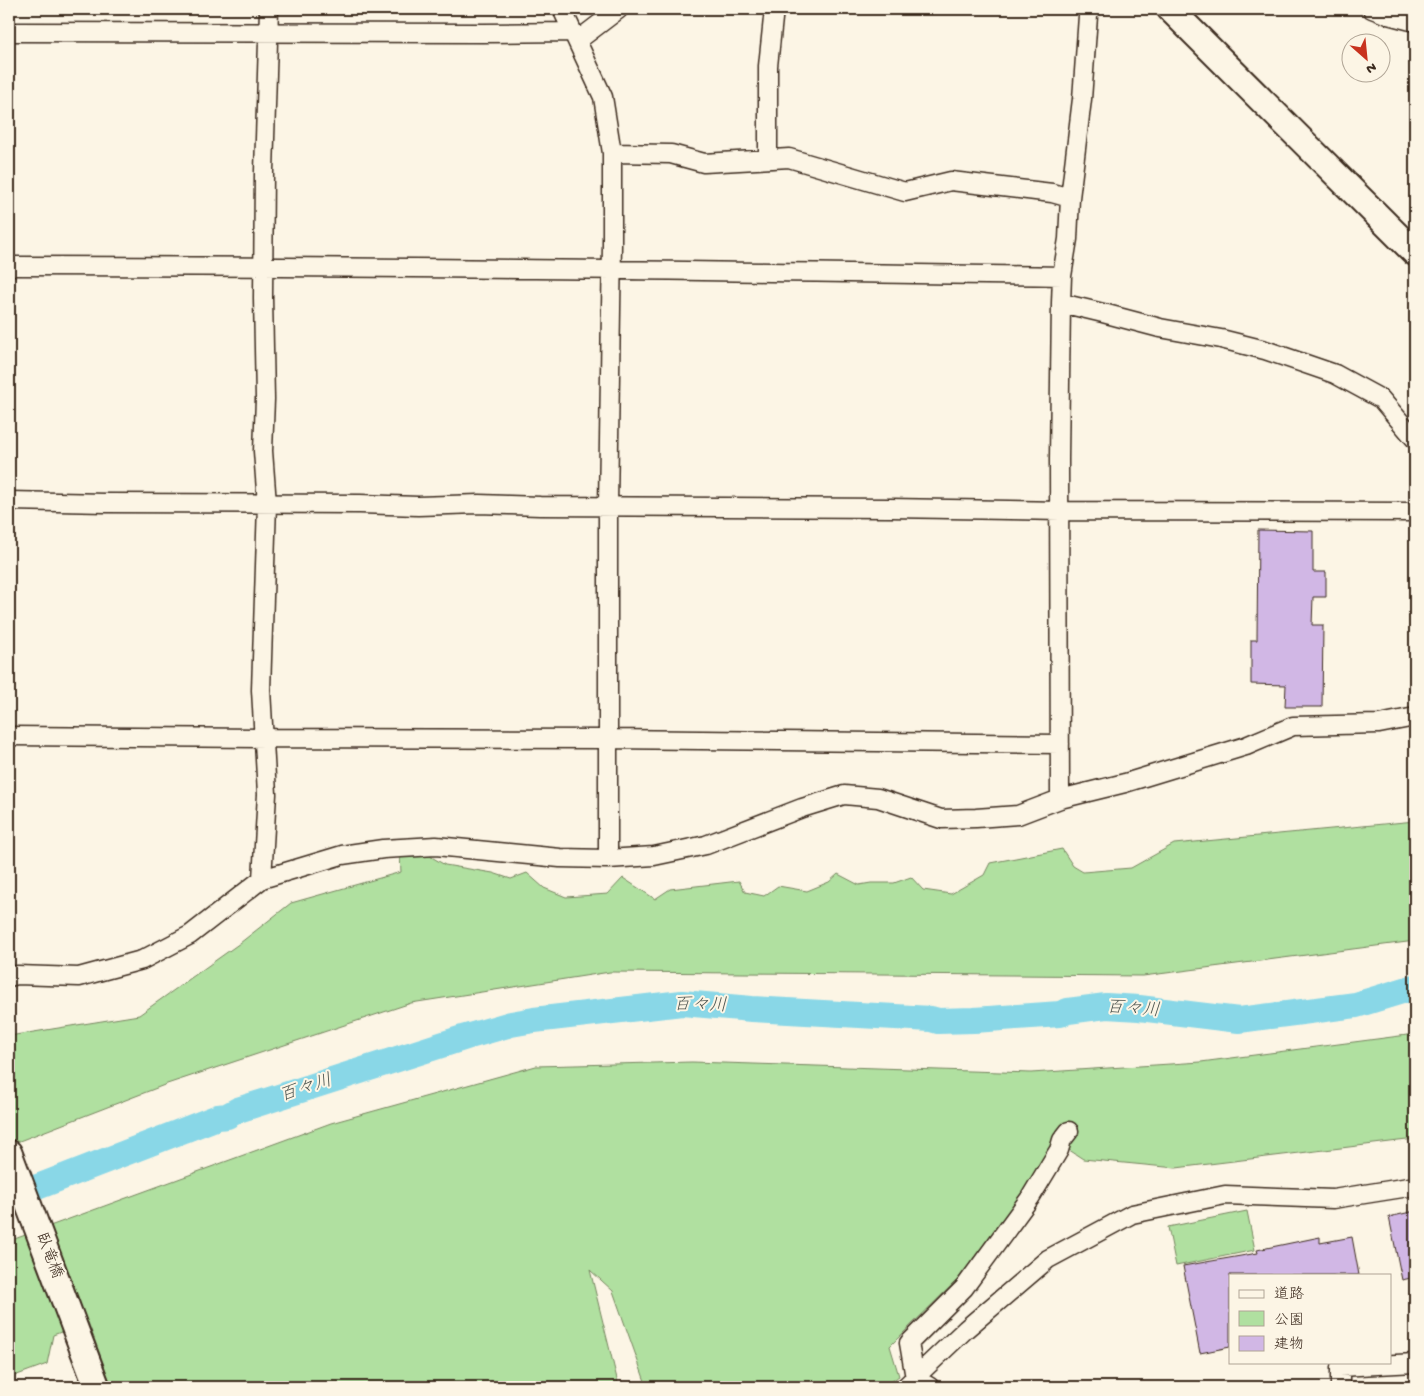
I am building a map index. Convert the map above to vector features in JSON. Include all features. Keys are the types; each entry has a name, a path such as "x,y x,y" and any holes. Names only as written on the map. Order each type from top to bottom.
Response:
{"street":[{"path":"262,879 267,794 261,690 267,504 263,451 265,399 265,114 269,9"},
{"path":"562,9 603,97 612,152 608,506 608,859"},
{"path":"9,32 269,32 574,36 618,9"},
{"path":"768,159 768,66 774,9"},
{"path":"1060,799 1061,303 1062,276 1068,239 1070,198 1082,99 1087,9"},
{"path":"1170,9 1415,253"},
{"path":"1372,9 1415,22"},
{"path":"612,152 671,154 704,163 789,158 906,192 951,181 1052,193 1070,198"},
{"path":"9,266 611,269 1062,276"},
{"path":"1061,303 1160,328 1221,339 1265,350 1335,374 1381,399 1415,439"},
{"path":"9,501 418,506 479,504 1060,511 1415,512"},
{"path":"9,977 17,975 79,977 142,960 190,935 262,879 342,855 383,849 436,846 560,858 608,859 654,856 706,845 802,808 844,795 878,798 941,819 1018,815 1060,799 1125,783 1246,746 1293,726 1379,724 1415,717"},
{"path":"9,736 608,739 1060,744"},
{"path":"917,1384 909,1342 964,1288 1030,1198 1059,1150 1062,1140 1069,1131"},
{"name":"臥竜橋","path":"9,1153 97,1387"},
{"path":"917,1384 966,1328 1048,1259 1132,1214 1225,1195 1333,1199 1415,1186"},
{"path":"1340,1387 1340,1367 1415,1363"}],"green space":[{"path":"1415,821 1415,941 1143,976 610,972 411,1003 167,1084 9,1145 9,1036 139,1015 240,943 291,903 401,872 400,855 423,852 445,865 493,873 511,879 527,873 544,888 566,897 608,894 623,878 655,899 670,889 739,881 745,892 764,896 778,886 807,891 829,882 838,874 859,885 894,883 911,877 923,890 951,894 984,875 990,863 1062,849 1073,866 1083,872 1131,868 1174,844"},
{"path":"1415,1034 1415,1139 1176,1168 1083,1159 1054,1140 1034,1177 958,1279 890,1346 899,1376 884,1387 647,1387 613,1291 590,1270 619,1387 112,1387 88,1322 53,1335 47,1364 9,1378 9,1241 331,1123 536,1066 692,1062 1031,1073 1201,1062"},
{"path":"1247,1211 1255,1250 1176,1266 1168,1227"}],"building":[{"path":"1258,530 1313,531 1313,572 1326,572 1326,597 1313,597 1312,625 1323,625 1322,707 1285,707 1286,685 1251,684 1251,640 1257,640"},
{"path":"1415,1211 1415,1277 1402,1280 1389,1217"},
{"path":"1320,1237 1320,1243 1352,1237 1359,1274 1229,1274 1229,1347 1200,1353 1183,1266 1258,1253 1257,1250"}],"waterway":[{"name":"百々川","path":"9,1198 218,1117 227,1116 238,1110 466,1037 511,1024 534,1020 682,1003 931,1019 938,1021 1060,1014 1068,1011 1106,1006 1239,1020 1356,1005 1415,987"}]}
